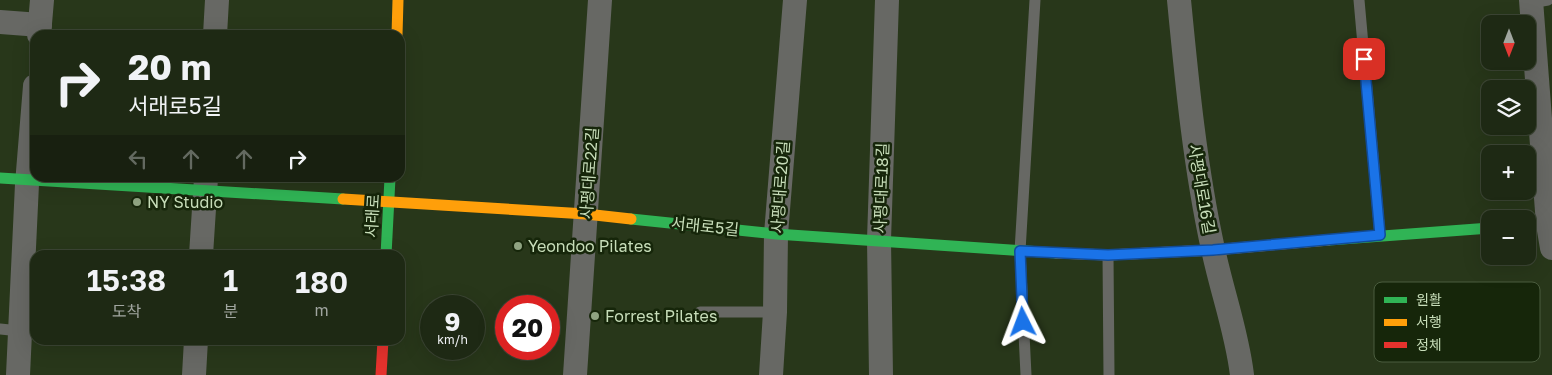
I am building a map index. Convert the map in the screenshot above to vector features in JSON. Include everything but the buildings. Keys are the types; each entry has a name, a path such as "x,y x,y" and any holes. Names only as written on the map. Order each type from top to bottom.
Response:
{"street":[{"path":"0,22 40,30 42,0"},
{"path":"215,30 217,0"},
{"path":"397,30 398,0"},
{"name":"사평대로22길","path":"575,375 600,0"},
{"name":"사평대로20길","path":"771,375 776,234 795,0"},
{"name":"사평대로18길","path":"881,375 879,240 887,0"},
{"name":"사평대로16길","path":"1179,0 1194,145 1213,250 1239,348 1242,375"},
{"path":"1537,1 1543,224 1552,248"},
{"path":"18,375 10,330 30,145"},
{"name":"서래로5길","path":"0,178 30,180"},
{"name":"서래로5길","path":"116,182 206,184 389,203 586,214 776,234 1020,251 1108,255 1213,250 1380,235 1481,229"},
{"name":"서래로","path":"386,250 390,182"},
{"path":"201,250 206,184"},
{"path":"194,375 196,345"},
{"path":"381,375 383,345"}],"lane":[{"path":"1026,375 1020,251 1035,0"},
{"path":"1359,0 1380,235"},
{"path":"1108,255 1109,375"},
{"path":"700,312 774,312"}],"traffic: fast":[{"path":"0,178 30,180"},
{"path":"65,182 343,199"},
{"path":"386,250 390,182"},
{"path":"631,219 776,234 1056,253"},
{"path":"1329,240 1481,229"}],"traffic: slow":[{"path":"397,30 398,0"},
{"path":"343,199 586,214 631,219"},
{"path":"1056,253 1108,255 1213,250 1329,240"}],"traffic: jam":[{"path":"381,375 383,345"}],"place":[{"name":"NY Studio","path":"137,202"},
{"name":"Yeondoo Pilates","path":"518,246"},
{"name":"Forrest Pilates","path":"595,316"}],"route":[{"path":"1023,322 1020,251 1108,255 1213,250 1380,235 1364,59"}]}
